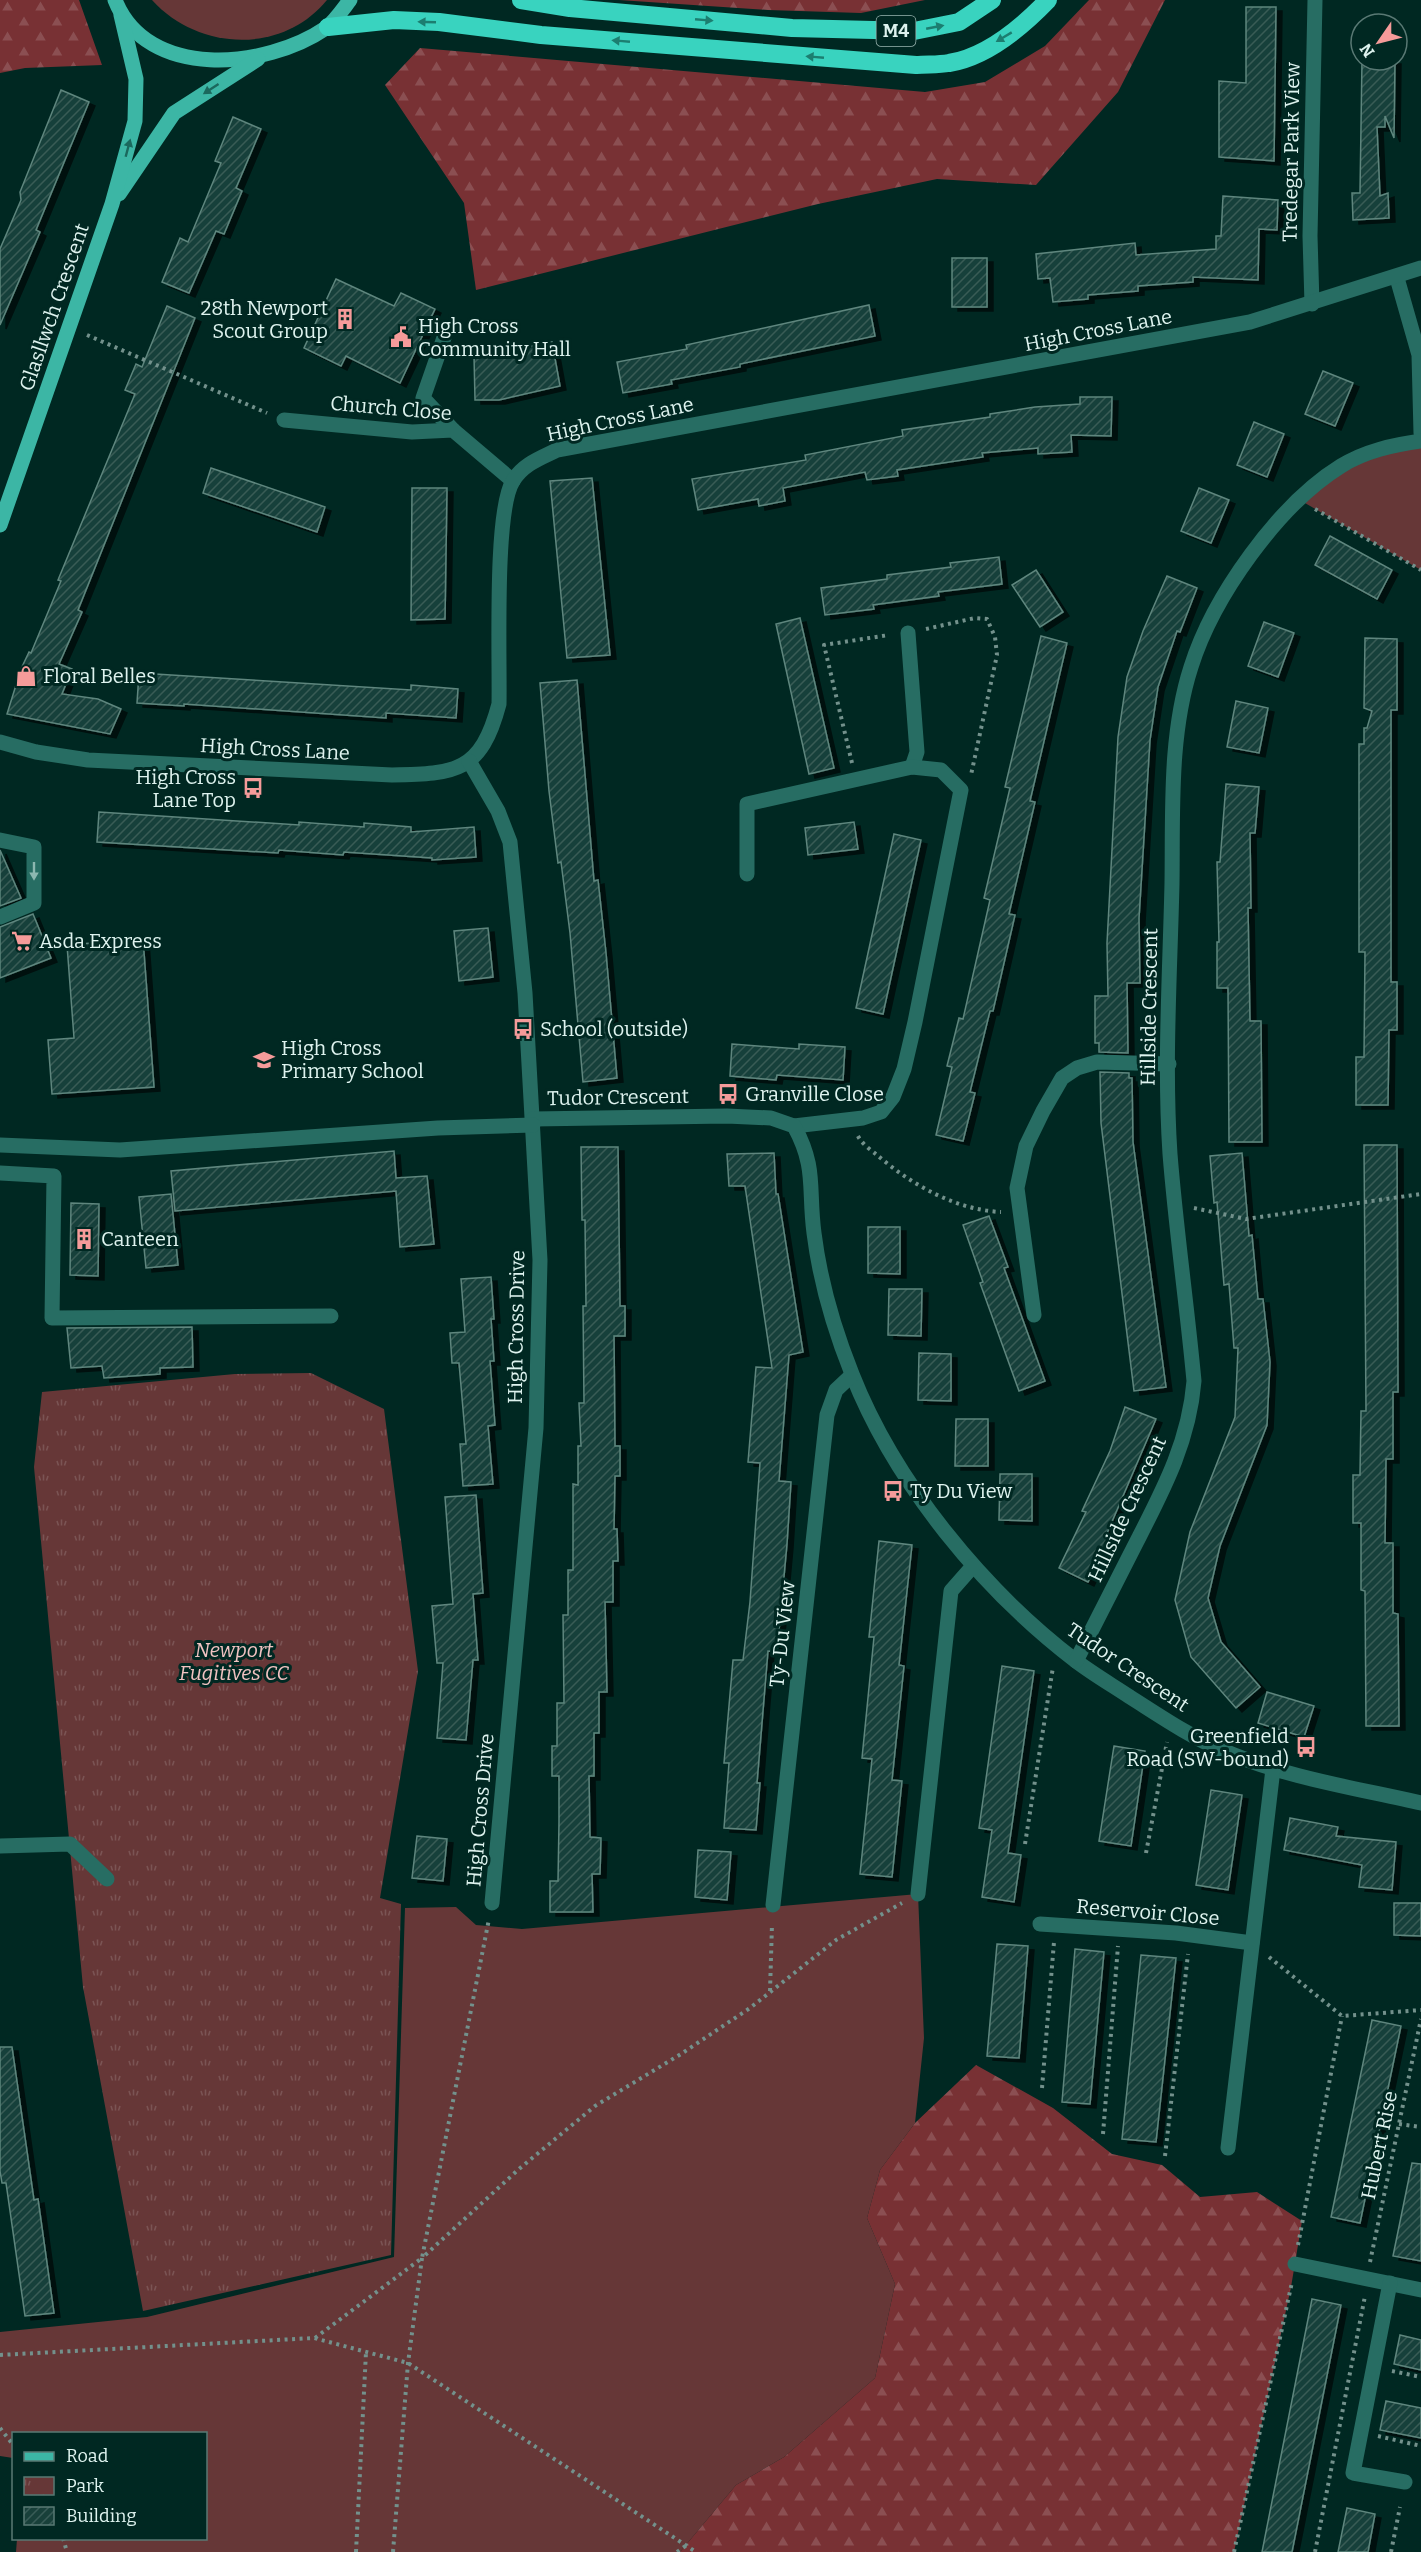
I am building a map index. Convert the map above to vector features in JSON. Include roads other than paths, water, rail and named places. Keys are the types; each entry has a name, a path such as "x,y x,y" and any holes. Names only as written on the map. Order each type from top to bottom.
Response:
{"highway":[{"name":"M4","path":"521,0 570,8 792,28 914,31 959,22 992,0"},
{"path":"328,27 394,20 440,22 541,35 916,65 951,63 983,50 1023,26 1048,0"}],"main road":[{"name":"Glasllwch Crescent","path":"0,525 112,204 135,121 136,79 121,15 115,0"},
{"path":"121,15 151,42 187,58 221,60 260,57 292,47 328,27 350,0"},
{"name":"Glasllwch Crescent","path":"112,204 174,113 260,57"}],"street":[{"name":"Tredegar Park View","path":"1312,304 1310,236 1315,0"},
{"name":"High Cross Lane","path":"0,742 36,752 88,760 251,770 440,774 469,761 485,743 493,729 499,704 501,545 506,499 513,480 531,462 557,450 1137,345 1250,322 1397,278 1421,268"},
{"path":"1397,278 1419,355 1421,433"},
{"path":"447,329 423,398 453,430"},
{"name":"Church Close","path":"284,420 412,432 453,430 513,480"},
{"name":"Hillside Crescent","path":"1076,1661 1160,1497 1184,1440 1191,1414 1194,1381 1170,1152 1173,784 1181,705 1199,646 1221,601 1264,537 1298,499 1342,465 1388,445 1421,441"},
{"path":"908,633 917,752 912,767"},
{"name":"High Cross Drive","path":"469,761 498,811 510,842 516,887 533,1122 540,1260 536,1428 492,1903"},
{"path":"747,874 747,804 912,767 941,770 961,790 904,1069 893,1097 881,1112 853,1119 794,1126"},
{"path":"0,840 34,847 34,903 0,917"},
{"path":"1034,1315 1017,1188 1026,1146 1062,1078 1077,1068 1097,1062 1169,1064"},
{"name":"Tudor Crescent","path":"0,1145 120,1150 533,1122 728,1116 771,1118 794,1126 806,1148 811,1172 814,1232 827,1303 852,1375 911,1484 973,1566 1022,1615 1076,1661 1170,1723 1221,1750 1273,1769 1421,1803"},
{"path":"0,1173 54,1176 52,1318 330,1316"},
{"name":"Ty-Du View","path":"773,1905 827,1415 836,1390 852,1375"},
{"path":"918,1894 951,1591 973,1566"},
{"path":"1228,2148 1273,1769"},
{"path":"0,1846 70,1844 107,1879"},
{"name":"Reservoir Close","path":"1048,1925 1190,1935 1252,1943"},
{"path":"1295,2264 1368,2277 1421,2290"},
{"path":"1390,2283 1353,2473 1405,2482"}],"place":[{"name":"28th Newport Scout Group","path":"345,319"},
{"name":"High Cross Community Hall","path":"401,337"},
{"name":"Floral Belles","path":"26,676"},
{"name":"High Cross Lane Top","path":"253,788"},
{"name":"Asda Express","path":"22,941"},
{"name":"School (outside)","path":"523,1029"},
{"name":"High Cross Primary School","path":"264,1060"},
{"name":"Granville Close","path":"728,1094"},
{"name":"Canteen","path":"84,1239"},
{"name":"Ty Du View","path":"893,1491"},
{"name":"Greenfield Road (SW-bound)","path":"1306,1747"}],"park label":[{"name":"Newport Fugitives CC","path":"234,1662"}]}
